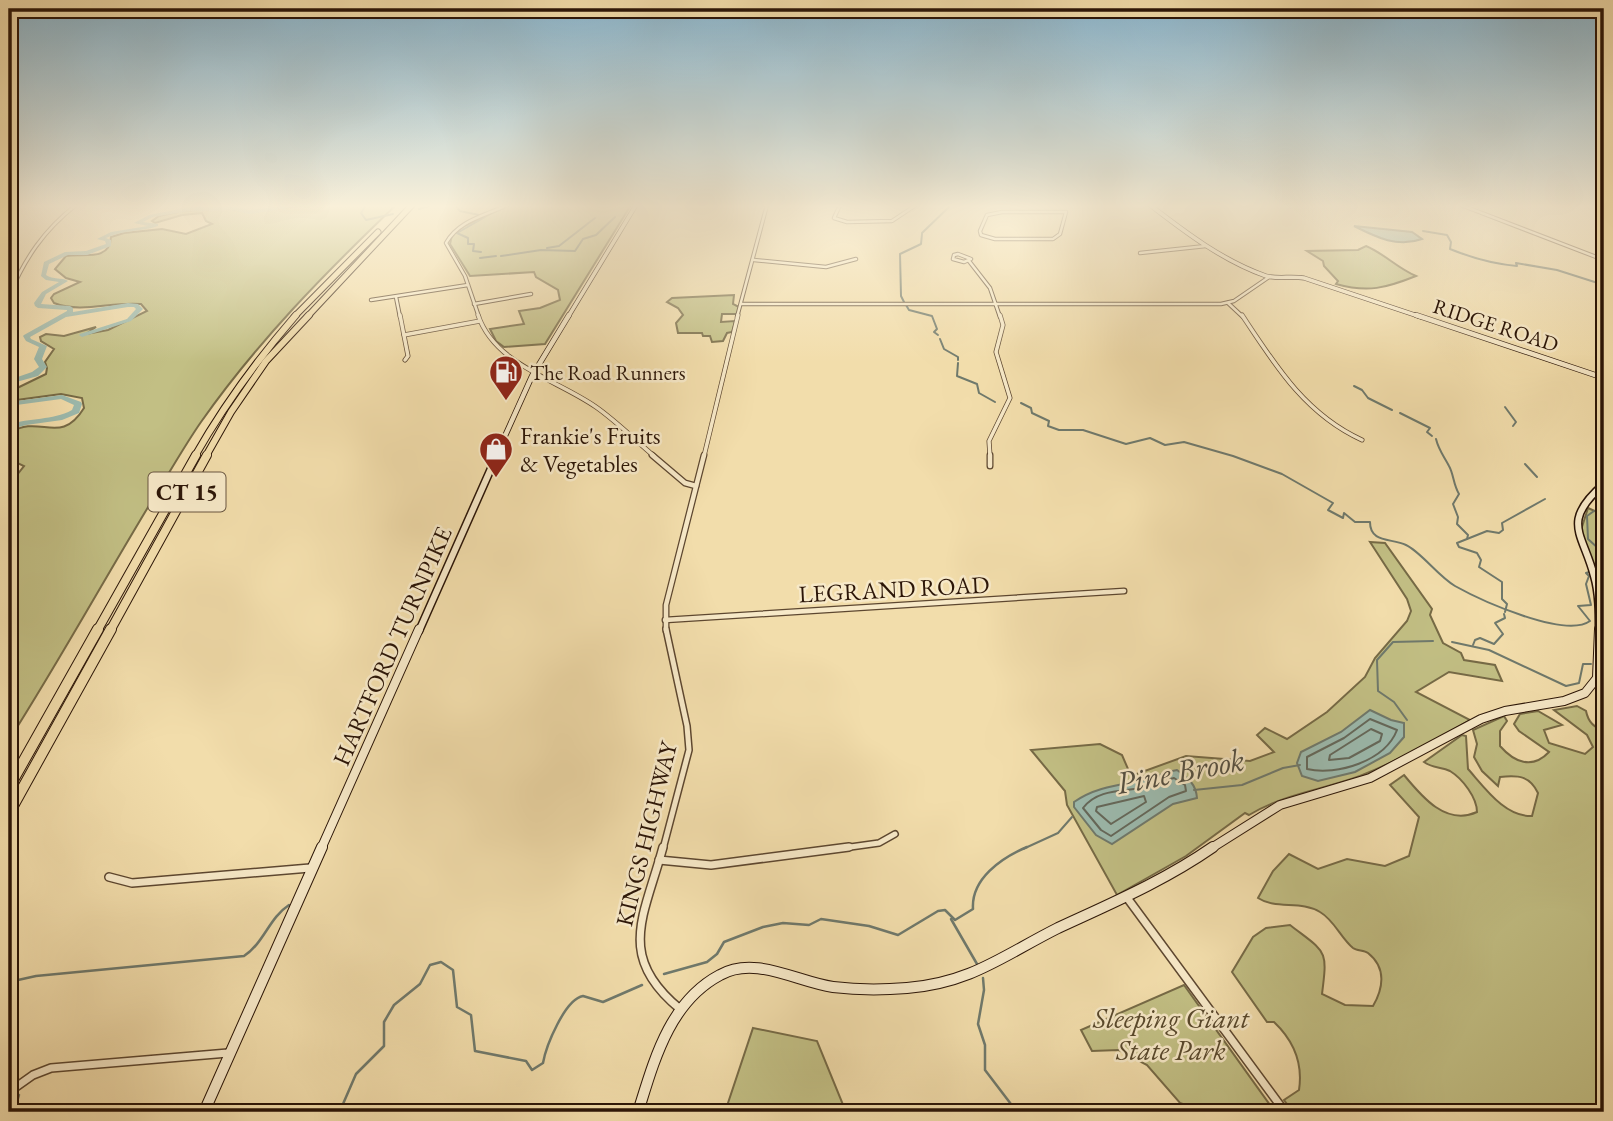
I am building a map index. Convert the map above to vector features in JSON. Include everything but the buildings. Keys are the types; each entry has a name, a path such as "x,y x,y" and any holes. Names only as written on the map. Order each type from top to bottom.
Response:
{"highway":[{"name":"CT 15","path":"9,787 218,415 254,364 298,313 353,257"},
{"name":"CT 15","path":"9,813 238,402 283,341 362,257"}],"main road":[{"name":"HARTFORD TURNPIKE","path":"204,1112 535,370 604,257"},
{"name":"RIDGE ROAD","path":"1229,257 1269,277 1299,277 1604,378"},
{"path":"638,1112 659,1050 680,1009 714,978 728,971 744,968 848,988 906,989 949,982 984,970 1048,934 1128,899 1284,803 1382,774 1492,715 1577,696 1594,685 1601,674 1596,582 1577,526 1582,511 1604,484"}],"street":[{"path":"9,296 26,257"},
{"path":"452,257 468,285 488,338 497,348 588,401 685,482 697,486"},
{"path":"754,260 829,267 856,259"},
{"name":"KINGS HIGHWAY","path":"680,1009 649,977 638,950 641,925 686,767 689,743 665,620 668,593 754,260"},
{"path":"969,261 990,288 1003,328 997,356 1010,397 989,441 990,466"},
{"path":"742,304 1228,303 1269,277"},
{"path":"371,300 468,285"},
{"path":"474,303 531,294"},
{"path":"396,297 408,356 405,360"},
{"path":"1228,303 1240,313 1308,407 1344,433 1363,440"},
{"path":"404,335 480,321"},
{"name":"LEGRAND ROAD","path":"665,620 1124,591"},
{"path":"659,860 711,865 879,843 895,834"},
{"path":"109,877 132,883 314,867"},
{"path":"1128,899 1285,1112"},
{"path":"9,1092 33,1075 51,1068 230,1053"}],"green space":[{"path":"65,257 342,257 245,364 201,422 9,740 9,485 24,466 9,459 10,433 31,426 67,426 84,408 82,398 61,394 9,401 9,392 46,374 45,362 54,349 41,341 40,337 46,334 64,336 96,327 86,334 108,330 147,311 141,304 76,307 54,303 51,298 54,294 80,282 66,278 55,269"},
{"path":"458,257 599,257 545,344 504,347 496,341 490,329 524,324 519,311 540,308 560,300 558,290 536,277 534,272 470,276"},
{"path":"1317,257 1385,257 1416,276 1377,288 1347,287 1336,284 1338,281 1324,266 1323,261"},
{"path":"734,295 733,304 739,307 737,314 722,314 721,322 735,321 732,332 727,333 723,341 712,342 710,336 703,336 702,333 678,333 676,323 683,315 678,308 667,302 672,298"},
{"path":"1588,508 1604,515 1604,667 1601,586 1581,530"},
{"path":"1370,542 1385,543 1432,609 1430,615 1443,643 1461,653 1464,660 1495,665 1502,681 1449,672 1416,692 1470,720 1430,743 1360,776 1289,797 1249,815 1245,813 1186,856 1117,895 1067,805 1065,791 1031,750 1100,744 1122,755 1131,776 1186,756 1250,761 1274,752 1257,735 1265,728 1287,739 1327,712 1365,677 1375,658 1407,621 1411,611 1407,599"},
{"path":"1577,706 1586,711 1594,726 1604,730 1604,1112 1293,1112 1284,1100 1299,1090 1300,1071 1296,1053 1281,1029 1274,1022 1267,1022 1232,972 1253,937 1266,928 1290,925 1322,953 1325,968 1322,994 1345,1005 1373,1006 1381,986 1381,972 1374,959 1366,952 1353,948 1320,912 1305,906 1273,904 1258,898 1273,871 1289,854 1318,869 1347,859 1385,866 1409,856 1419,817 1390,785 1404,775 1427,800 1445,812 1466,815 1477,812 1472,795 1460,779 1450,771 1424,762 1462,735 1466,736 1468,769 1481,785 1504,807 1522,815 1532,816 1538,793 1535,787 1523,778 1513,776 1500,777 1498,786 1482,771 1474,757 1477,744 1473,730 1504,716 1507,721 1500,731 1500,746 1517,760 1536,761 1549,752 1519,731 1514,724 1520,714 1538,711 1562,725 1544,730 1549,743 1585,754 1593,747 1587,735 1554,710"},
{"name":"Sleeping Giant State Park","path":"1184,985 1275,1112 1205,1112 1180,1103 1147,1065 1119,1050 1092,1051 1081,1030"},
{"path":"753,1028 817,1041 846,1112 725,1112"}],"water":[{"path":"1370,710 1404,723 1404,737 1390,753 1355,772 1318,781 1302,776 1297,763 1301,752 1341,732"},
{"path":"1177,770 1191,782 1197,798 1173,804 1112,844 1096,835 1074,807 1074,802 1099,790"}],"waterway":[{"path":"9,382 35,374 43,367 38,359 43,346 28,340 26,336 70,312 70,308 38,306 37,303 44,293 65,281 48,279 43,275 46,263 58,257"},
{"path":"480,258 485,257"},
{"path":"900,257 901,296 904,302"},
{"path":"1473,257 1508,265 1517,266 1516,263 1557,270 1604,285"},
{"path":"66,315 128,305 136,305 140,309 129,320 82,335"},
{"path":"906,305 909,310 932,316 937,329 934,332 938,335"},
{"path":"940,339 944,349 958,357 958,360"},
{"path":"958,363 957,376 977,384 979,393 995,402"},
{"path":"1354,386 1362,390 1368,398 1392,410"},
{"path":"9,404 62,397 78,404 76,411 59,419 18,424 9,428"},
{"path":"1021,403 1031,408 1032,413 1049,421 1048,426 1059,430 1083,430 1126,444 1150,438 1165,445 1184,442 1282,474 1333,503 1328,510 1343,518 1344,513 1355,522 1370,522 1377,537 1412,548 1455,586 1506,609"},
{"path":"1505,407 1516,422 1513,426"},
{"path":"1400,413 1430,428 1427,432 1432,436"},
{"path":"1436,439 1451,469 1459,494 1453,504 1458,517 1457,524 1468,535 1467,539"},
{"path":"1525,464 1537,477"},
{"path":"9,465 14,466 9,475"},
{"path":"1467,539 1487,531 1499,533 1503,530 1502,523 1545,499"},
{"path":"1594,511 1587,516 1588,539 1600,550"},
{"path":"1467,539 1457,543 1459,547 1477,553 1481,560 1479,567 1502,582 1502,599 1507,604 1506,609"},
{"path":"1506,609 1543,622 1562,625 1578,625 1590,621 1578,606 1591,605 1586,584 1589,576 1586,573 1589,572"},
{"path":"1598,573 1604,572"},
{"name":"Pine Brook","path":"1473,645 1475,640 1480,638 1494,644 1503,634 1495,623 1505,618 1504,614"},
{"name":"Pine Brook","path":"1407,720 1394,702 1378,691 1377,660 1393,642 1433,641"},
{"path":"1452,642 1489,650 1566,686 1579,683 1583,664 1591,664"},
{"name":"Pine Brook","path":"1194,790 1242,785 1283,768 1300,765"},
{"name":"Pine Brook","path":"1023,849 1058,833 1072,817"},
{"name":"Pine Brook","path":"1023,849 1027,847"},
{"name":"Pine Brook","path":"664,974 707,962 717,954 724,942 763,927 783,923 809,925 821,919 869,926 898,935 938,911 945,910 955,920 973,909 974,898 982,879 1007,857 1023,849"},
{"path":"9,982 36,976 244,956 289,905"},
{"path":"951,919 977,964"},
{"name":"Pine Brook","path":"335,1112 343,1104 356,1074 384,1046 384,1022 394,1005 420,984 430,965 441,962 453,970 457,1007 471,1015 475,1051 526,1061 532,1070 543,1063 557,1024 576,999 583,996 603,1002 642,985"},
{"path":"983,978 984,990 978,1024 985,1045 985,1070 1017,1112"},
{"name":"Pine Brook","path":"9,1053 17,1075"},
{"name":"Pine Brook","path":"14,1112 19,1095"}],"place":[{"name":"The Road Runners","path":"506,402"},
{"name":"Frankie's Fruits & Vegetables","path":"496,479"}]}
